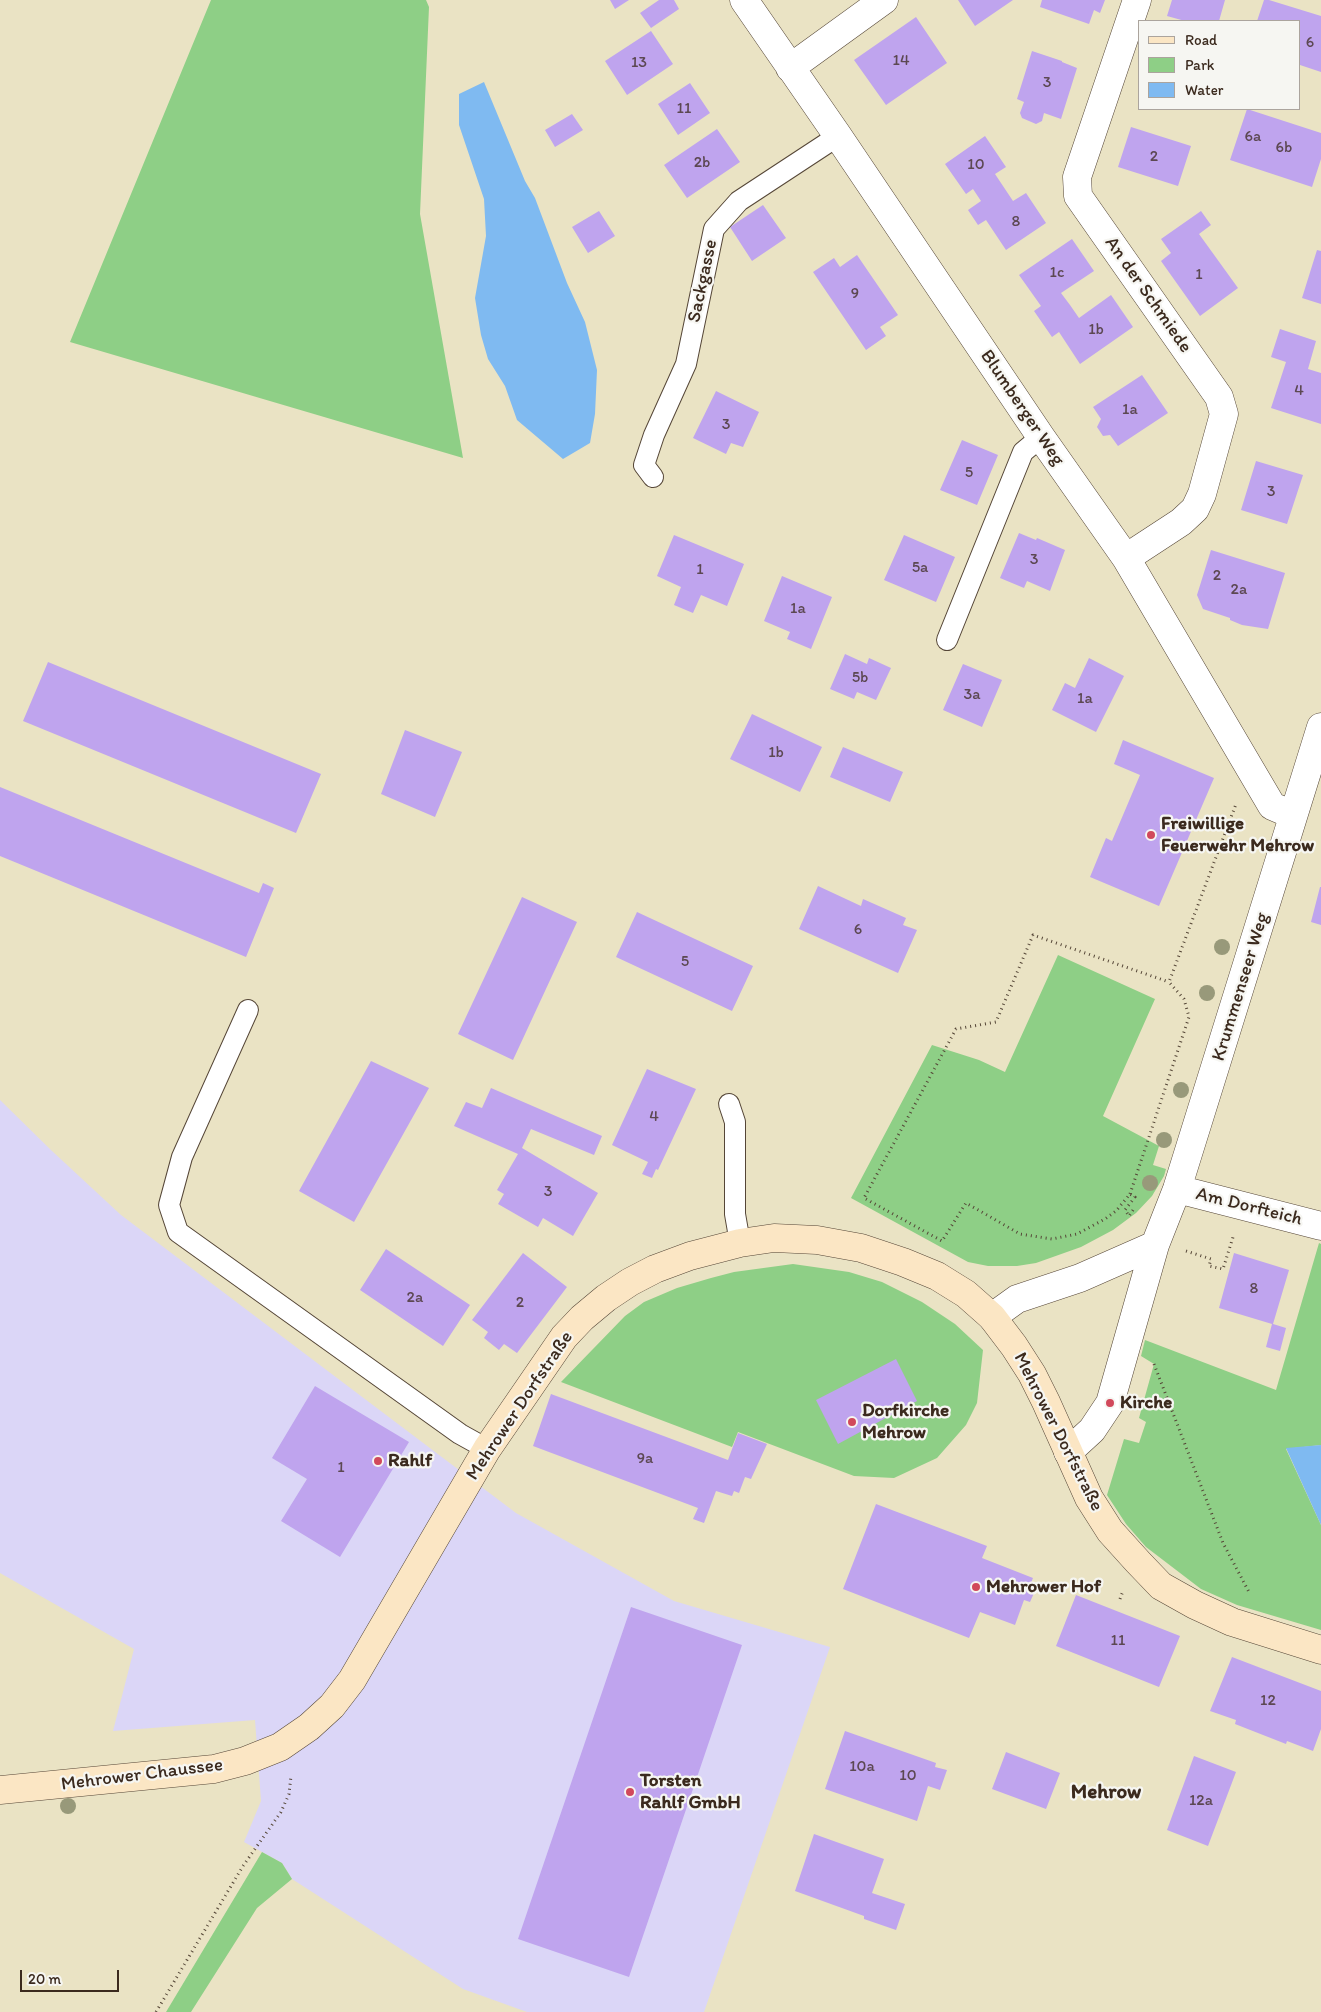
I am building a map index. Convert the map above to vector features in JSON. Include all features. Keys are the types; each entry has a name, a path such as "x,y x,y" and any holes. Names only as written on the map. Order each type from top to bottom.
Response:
{"main road":[{"name":"Mehrower Dorfstraße","path":"285,1758 309,1727 332,1706 352,1680 487,1449 564,1337 582,1318 606,1298 630,1282 655,1269 690,1256 740,1243 774,1238 817,1240 861,1248 937,1276 966,1294 992,1317 1032,1374 1089,1498 1110,1531 1161,1586 1195,1605 1232,1622 1321,1650"},
{"name":"Mehrower Chaussee","path":"0,1790 214,1769 245,1761 285,1758"}],"street":[{"name":"Blumberger Weg","path":"744,0 1041,437 1126,558 1272,806 1293,815"},
{"path":"790,68 884,0"},
{"name":"An der Schmiede","path":"1126,558 1181,522 1195,510 1202,494 1224,414 1219,397 1078,196 1077,177 1137,0"},
{"name":"Krummenseer Weg","path":"1068,1452 1092,1430 1110,1403 1167,1247 1177,1189 1321,727"},
{"name":"Am Dorfteich","path":"1177,1189 1321,1226"},
{"path":"992,1317 1017,1300 1167,1247"}],"lane":[{"name":"Sackgasse","path":"653,477 644,465 654,435 686,364 714,229 740,201 838,136"},
{"path":"947,640 1023,452 1041,437"},
{"path":"248,1010 182,1157 169,1205 178,1232 460,1434 487,1449"},
{"path":"729,1104 735,1122 735,1214 740,1243"}],"path":[{"path":"1169,982 1250,769"},
{"path":"1033,935 1169,982 1184,999 1189,1016 1130,1194 1116,1211 1105,1219 1077,1234 1052,1239 1020,1234 966,1203 942,1242 864,1198 956,1029 996,1022 1033,935"},
{"path":"1130,1194 1134,1197 1125,1210 1129,1216 1144,1198 1152,1201 1177,1189"},
{"path":"1167,1247 1211,1258 1209,1266 1223,1269"},
{"path":"1154,1362 1223,1543 1250,1594"},
{"path":"156,2012 243,1866 281,1812 289,1794 292,1775 285,1758"}],"shaded area":[{"path":"0,1100 121,1215 516,1513 674,1601 830,1647 704,2012 527,2012 463,1989 292,1879 282,1863 244,1842 261,1801 255,1720 113,1731 134,1649 0,1573"}],"green space":[{"path":"211,0 426,0 429,7 420,214 463,458 70,342"},
{"path":"1058,955 1155,999 1103,1116 1159,1146 1153,1165 1166,1169 1164,1176 1152,1196 1136,1213 1113,1230 1081,1247 1036,1263 1017,1266 988,1266 968,1262 851,1198 932,1045 979,1060 1005,1072"},
{"path":"1319,1243 1321,1244 1321,1445 1286,1449 1321,1525 1321,1630 1237,1605 1201,1589 1146,1547 1126,1524 1107,1495 1124,1439 1139,1443 1146,1422 1139,1418 1154,1364 1141,1356 1145,1340 1276,1390"},
{"path":"793,1264 849,1272 882,1282 922,1302 955,1324 983,1350 977,1403 966,1425 937,1458 894,1478 854,1476 738,1432 732,1447 561,1382 625,1316 644,1302 677,1288 734,1272"},
{"path":"262,1852 282,1863 292,1879 257,1908 191,2012 166,2012"}],"water":[{"path":"484,82 525,181 535,198 567,283 585,322 597,370 595,414 590,443 563,459 517,420 505,386 488,359 481,335 475,298 486,236 484,199 459,125 459,94"},
{"path":"1321,1445 1321,1525 1286,1448"}],"building":[{"path":"610,0 629,0 615,9"},
{"path":"659,0 674,0 679,9 651,28 640,13"},
{"path":"958,0 1013,0 975,26"},
{"path":"1042,0 1105,0 1100,13 1094,10 1089,24 1040,7"},
{"path":"1172,0 1225,0 1219,20 1181,20 1167,16"},
{"path":"1264,0 1321,16 1321,72 1301,65 1301,20 1257,20"},
{"path":"916,17 947,63 886,105 854,60"},
{"path":"651,31 673,64 627,95 605,61"},
{"path":"1032,51 1077,68 1061,119 1044,113 1042,121 1036,124 1022,118 1020,113 1024,102 1017,99"},
{"path":"690,83 710,113 678,135 658,104"},
{"path":"1247,110 1321,133 1321,159 1312,187 1230,160"},
{"path":"572,114 583,130 555,147 545,130"},
{"path":"1131,127 1191,146 1178,186 1118,167"},
{"path":"717,129 740,162 687,198 664,165"},
{"path":"985,136 1006,167 995,174 1013,201 1026,193 1046,223 1006,250 986,220 978,225 968,210 981,201 973,189 966,194 945,164"},
{"path":"763,205 786,238 752,261 730,227"},
{"path":"599,211 615,236 588,253 572,227"},
{"path":"1201,211 1211,225 1199,234 1238,288 1200,316 1161,261 1171,253 1161,239"},
{"path":"1072,239 1094,271 1061,293 1079,318 1111,295 1133,327 1080,364 1059,332 1052,337 1034,311 1041,306 1019,275"},
{"path":"1317,250 1321,251 1321,304 1302,298"},
{"path":"857,255 898,315 880,327 886,336 866,350 813,272 834,258 840,267"},
{"path":"1280,329 1316,341 1308,369 1321,373 1321,424 1271,408 1286,362 1271,357"},
{"path":"1142,375 1168,413 1118,446 1110,435 1103,436 1097,427 1101,419 1093,407"},
{"path":"716,391 759,412 743,447 731,443 726,454 693,438"},
{"path":"962,440 998,455 977,505 940,490"},
{"path":"1256,461 1303,475 1287,524 1241,510"},
{"path":"1019,533 1036,540 1037,538 1065,550 1050,591 1027,581 1024,588 1000,578"},
{"path":"674,535 744,564 727,606 701,595 693,613 674,605 681,587 657,576"},
{"path":"904,535 955,557 936,602 884,580"},
{"path":"1211,550 1285,573 1268,629 1242,625 1230,620 1230,618 1203,609 1197,595"},
{"path":"782,576 832,597 811,649 787,639 790,632 764,621"},
{"path":"845,654 867,664 869,658 891,668 876,700 857,692 854,699 830,689"},
{"path":"1089,658 1124,676 1096,732 1052,710 1065,683 1075,688"},
{"path":"48,662 321,774 296,833 23,721"},
{"path":"963,664 1002,680 982,727 943,710"},
{"path":"752,714 822,747 800,792 730,759"},
{"path":"405,730 462,752 435,817 381,794"},
{"path":"1123,740 1214,778 1159,906 1090,877 1106,838 1112,841 1140,775 1114,764"},
{"path":"843,747 903,772 890,802 830,777"},
{"path":"0,787 259,893 263,883 274,888 246,957 0,856"},
{"path":"818,886 861,906 863,899 906,918 903,925 917,930 898,973 799,929"},
{"path":"1321,887 1321,925 1311,922"},
{"path":"522,897 577,922 513,1060 458,1034"},
{"path":"637,912 753,966 732,1011 616,957"},
{"path":"371,1061 429,1088 354,1222 299,1191"},
{"path":"647,1069 696,1089 658,1170 656,1169 652,1178 642,1174 648,1162 612,1145"},
{"path":"491,1088 602,1136 594,1155 531,1129 522,1148 598,1193 573,1236 543,1218 538,1227 498,1204 504,1194 497,1190 518,1154 454,1126 466,1102 482,1108"},
{"path":"386,1249 470,1305 443,1346 360,1290"},
{"path":"523,1253 567,1287 517,1353 504,1344 499,1350 484,1338 488,1332 472,1320"},
{"path":"1234,1253 1289,1270 1273,1324 1286,1328 1280,1351 1266,1347 1272,1324 1219,1308"},
{"name":"Dorfkirche Mehrow","path":"896,1359 917,1401 838,1444 816,1400"},
{"path":"315,1386 409,1442 340,1557 281,1521 307,1479 272,1458"},
{"path":"551,1394 728,1460 738,1433 767,1444 751,1479 745,1477 739,1493 734,1491 732,1496 716,1491 704,1523 693,1519 698,1508 533,1446"},
{"path":"876,1504 987,1546 982,1558 1033,1578 1028,1590 1034,1593 1030,1602 1024,1600 1015,1625 980,1612 969,1638 843,1589"},
{"path":"1076,1595 1180,1636 1159,1687 1056,1646"},
{"path":"631,1607 742,1645 629,1977 518,1939"},
{"path":"1232,1657 1321,1691 1321,1729 1313,1751 1287,1741 1286,1744 1235,1724 1236,1720 1210,1711"},
{"path":"845,1731 936,1763 935,1767 947,1770 940,1790 928,1786 917,1821 825,1789"},
{"path":"1006,1752 1060,1773 1046,1809 992,1789"},
{"path":"1194,1756 1236,1772 1208,1846 1167,1830"},
{"path":"814,1834 884,1859 872,1893 905,1904 896,1930 864,1919 864,1916 795,1891"}],"place":[{"name":"Freiwillige Feuerwehr Mehrow","path":"1151,835"},
{"name":"Kirche","path":"1110,1403"},
{"name":"Dorfkirche Mehrow","path":"852,1422"},
{"name":"Rahlf","path":"378,1461"},
{"name":"Mehrower Hof","path":"976,1587"},
{"name":"Torsten Rahlf GmbH","path":"630,1792"}],"district":[{"name":"Mehrow","path":"1106,1793"}]}
